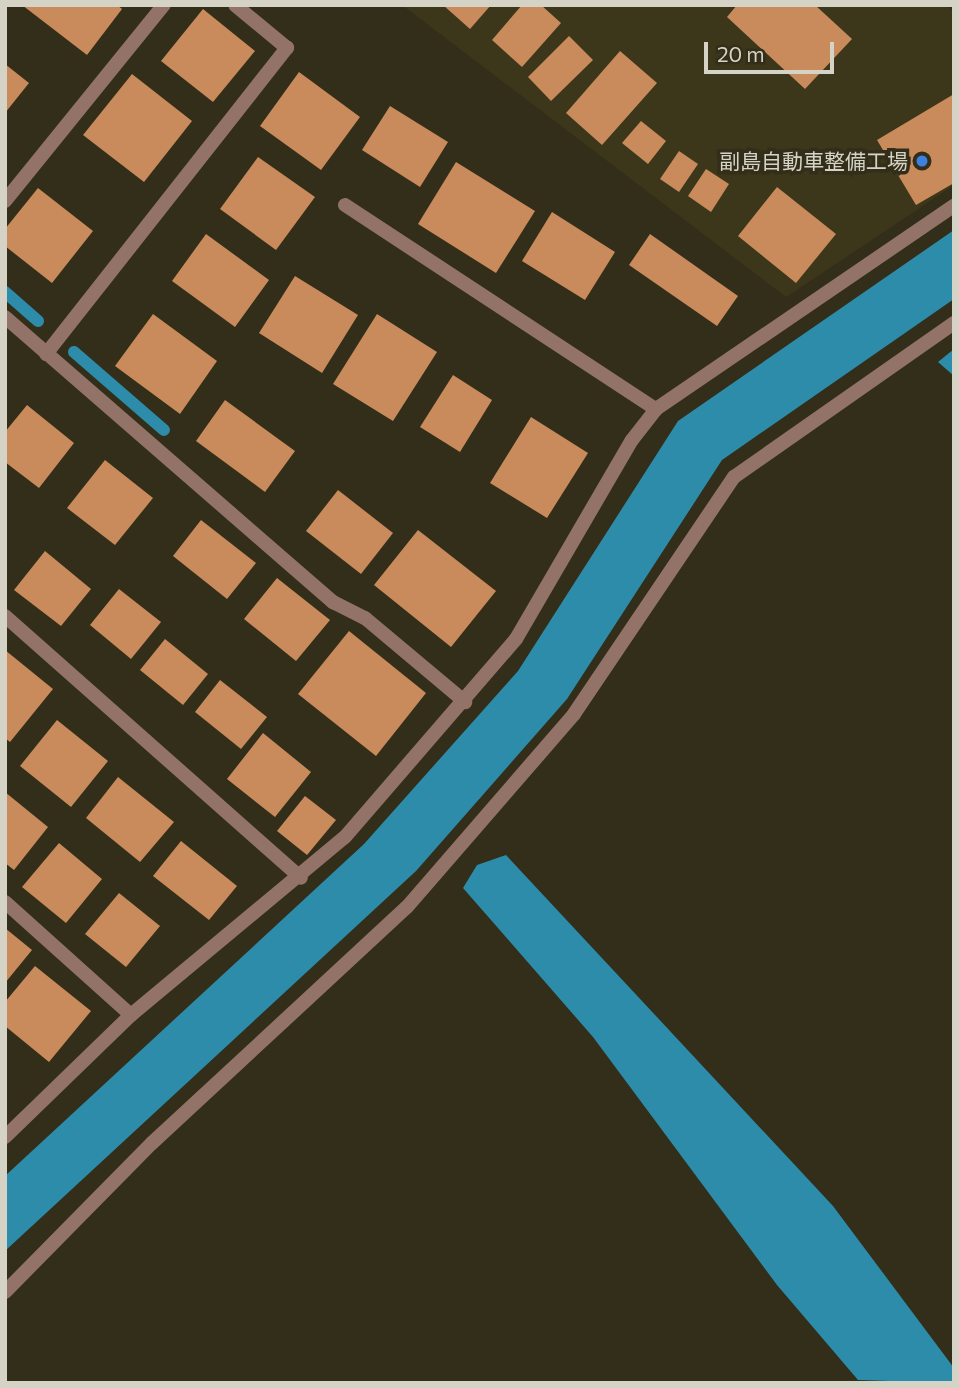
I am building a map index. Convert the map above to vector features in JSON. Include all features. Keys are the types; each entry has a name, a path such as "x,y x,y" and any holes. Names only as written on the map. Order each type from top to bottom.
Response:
{"street":[{"path":"5,201 164,5"},
{"path":"46,354 287,48 235,5"},
{"path":"345,205 656,409"},
{"path":"5,1137 131,1015 300,878 345,837 465,702 516,639 632,440 656,409 954,206"},
{"path":"5,1292 152,1143 407,907 574,714 734,477 954,323"},
{"path":"8,326 46,354 333,602 366,618 465,702"},
{"path":"5,617 300,878"},
{"path":"5,902 131,1015"}],"shaded area":[{"path":"402,5 946,5 954,12 954,185 786,297"}],"water":[{"path":"954,230 954,299 722,460 567,699 416,871 5,1251 5,1176 364,844 518,671 678,421"},
{"path":"954,349 954,376 938,362"},
{"path":"506,855 833,1206 954,1368 954,1383 858,1380 777,1285 593,1037 463,888 477,865"}],"building":[{"path":"22,5 117,5 122,9 87,55"},
{"path":"443,5 491,5 470,29"},
{"path":"522,5 541,5 561,23 522,67 492,40"},
{"path":"737,5 815,5 852,39 805,89 727,17"},
{"path":"203,9 255,51 213,102 161,61"},
{"path":"569,36 593,60 551,101 528,77"},
{"path":"620,51 657,83 602,145 566,113"},
{"path":"5,64 29,83 5,113"},
{"path":"299,72 360,117 321,170 260,126"},
{"path":"132,74 192,121 144,182 83,135"},
{"name":"副島自動車整備工場","path":"954,94 954,183 916,205 877,140"},
{"path":"390,106 448,142 420,187 362,150"},
{"path":"641,121 666,141 648,164 622,143"},
{"path":"679,151 698,164 679,192 660,179"},
{"path":"258,157 315,197 276,250 220,209"},
{"path":"456,162 535,211 496,273 418,224"},
{"path":"706,169 729,184 711,212 688,196"},
{"path":"777,187 836,234 796,283 738,236"},
{"path":"38,188 93,231 52,283 5,246 5,229"},
{"path":"552,212 615,252 585,300 522,261"},
{"path":"206,234 269,280 235,327 172,281"},
{"path":"650,234 738,296 717,326 629,265"},
{"path":"295,276 358,315 322,373 259,333"},
{"path":"153,314 217,361 180,414 115,366"},
{"path":"377,314 437,352 393,421 333,384"},
{"path":"453,375 492,400 460,452 420,427"},
{"path":"225,400 295,451 265,492 196,441"},
{"path":"27,405 74,443 39,488 5,462 5,432"},
{"path":"531,417 588,453 547,518 490,483"},
{"path":"105,460 153,498 115,545 67,508"},
{"path":"338,490 393,533 361,574 306,531"},
{"path":"201,520 256,563 227,599 173,556"},
{"path":"418,530 496,591 451,647 374,585"},
{"path":"45,551 91,589 61,626 14,590"},
{"path":"277,578 330,620 296,661 244,619"},
{"path":"119,589 161,622 131,659 90,625"},
{"path":"349,631 426,693 376,756 298,694"},
{"path":"165,639 208,674 183,705 140,670"},
{"path":"5,650 53,689 10,742 5,738"},
{"path":"220,680 267,717 241,749 195,712"},
{"path":"57,720 108,761 71,807 20,766"},
{"path":"263,733 311,772 275,817 227,779"},
{"path":"118,777 174,822 140,862 86,818"},
{"path":"5,792 48,827 14,870 5,863"},
{"path":"305,796 336,820 307,855 277,831"},
{"path":"181,841 237,886 209,920 153,876"},
{"path":"59,843 102,879 66,923 22,887"},
{"path":"119,893 160,926 126,967 85,934"},
{"path":"5,928 32,950 5,983"},
{"path":"35,966 91,1011 49,1062 5,1026 5,1002"}],"waterway":[{"path":"5,292 38,321"},
{"path":"74,352 164,430"}],"place":[{"name":"副島自動車整備工場","path":"922,161"}]}
